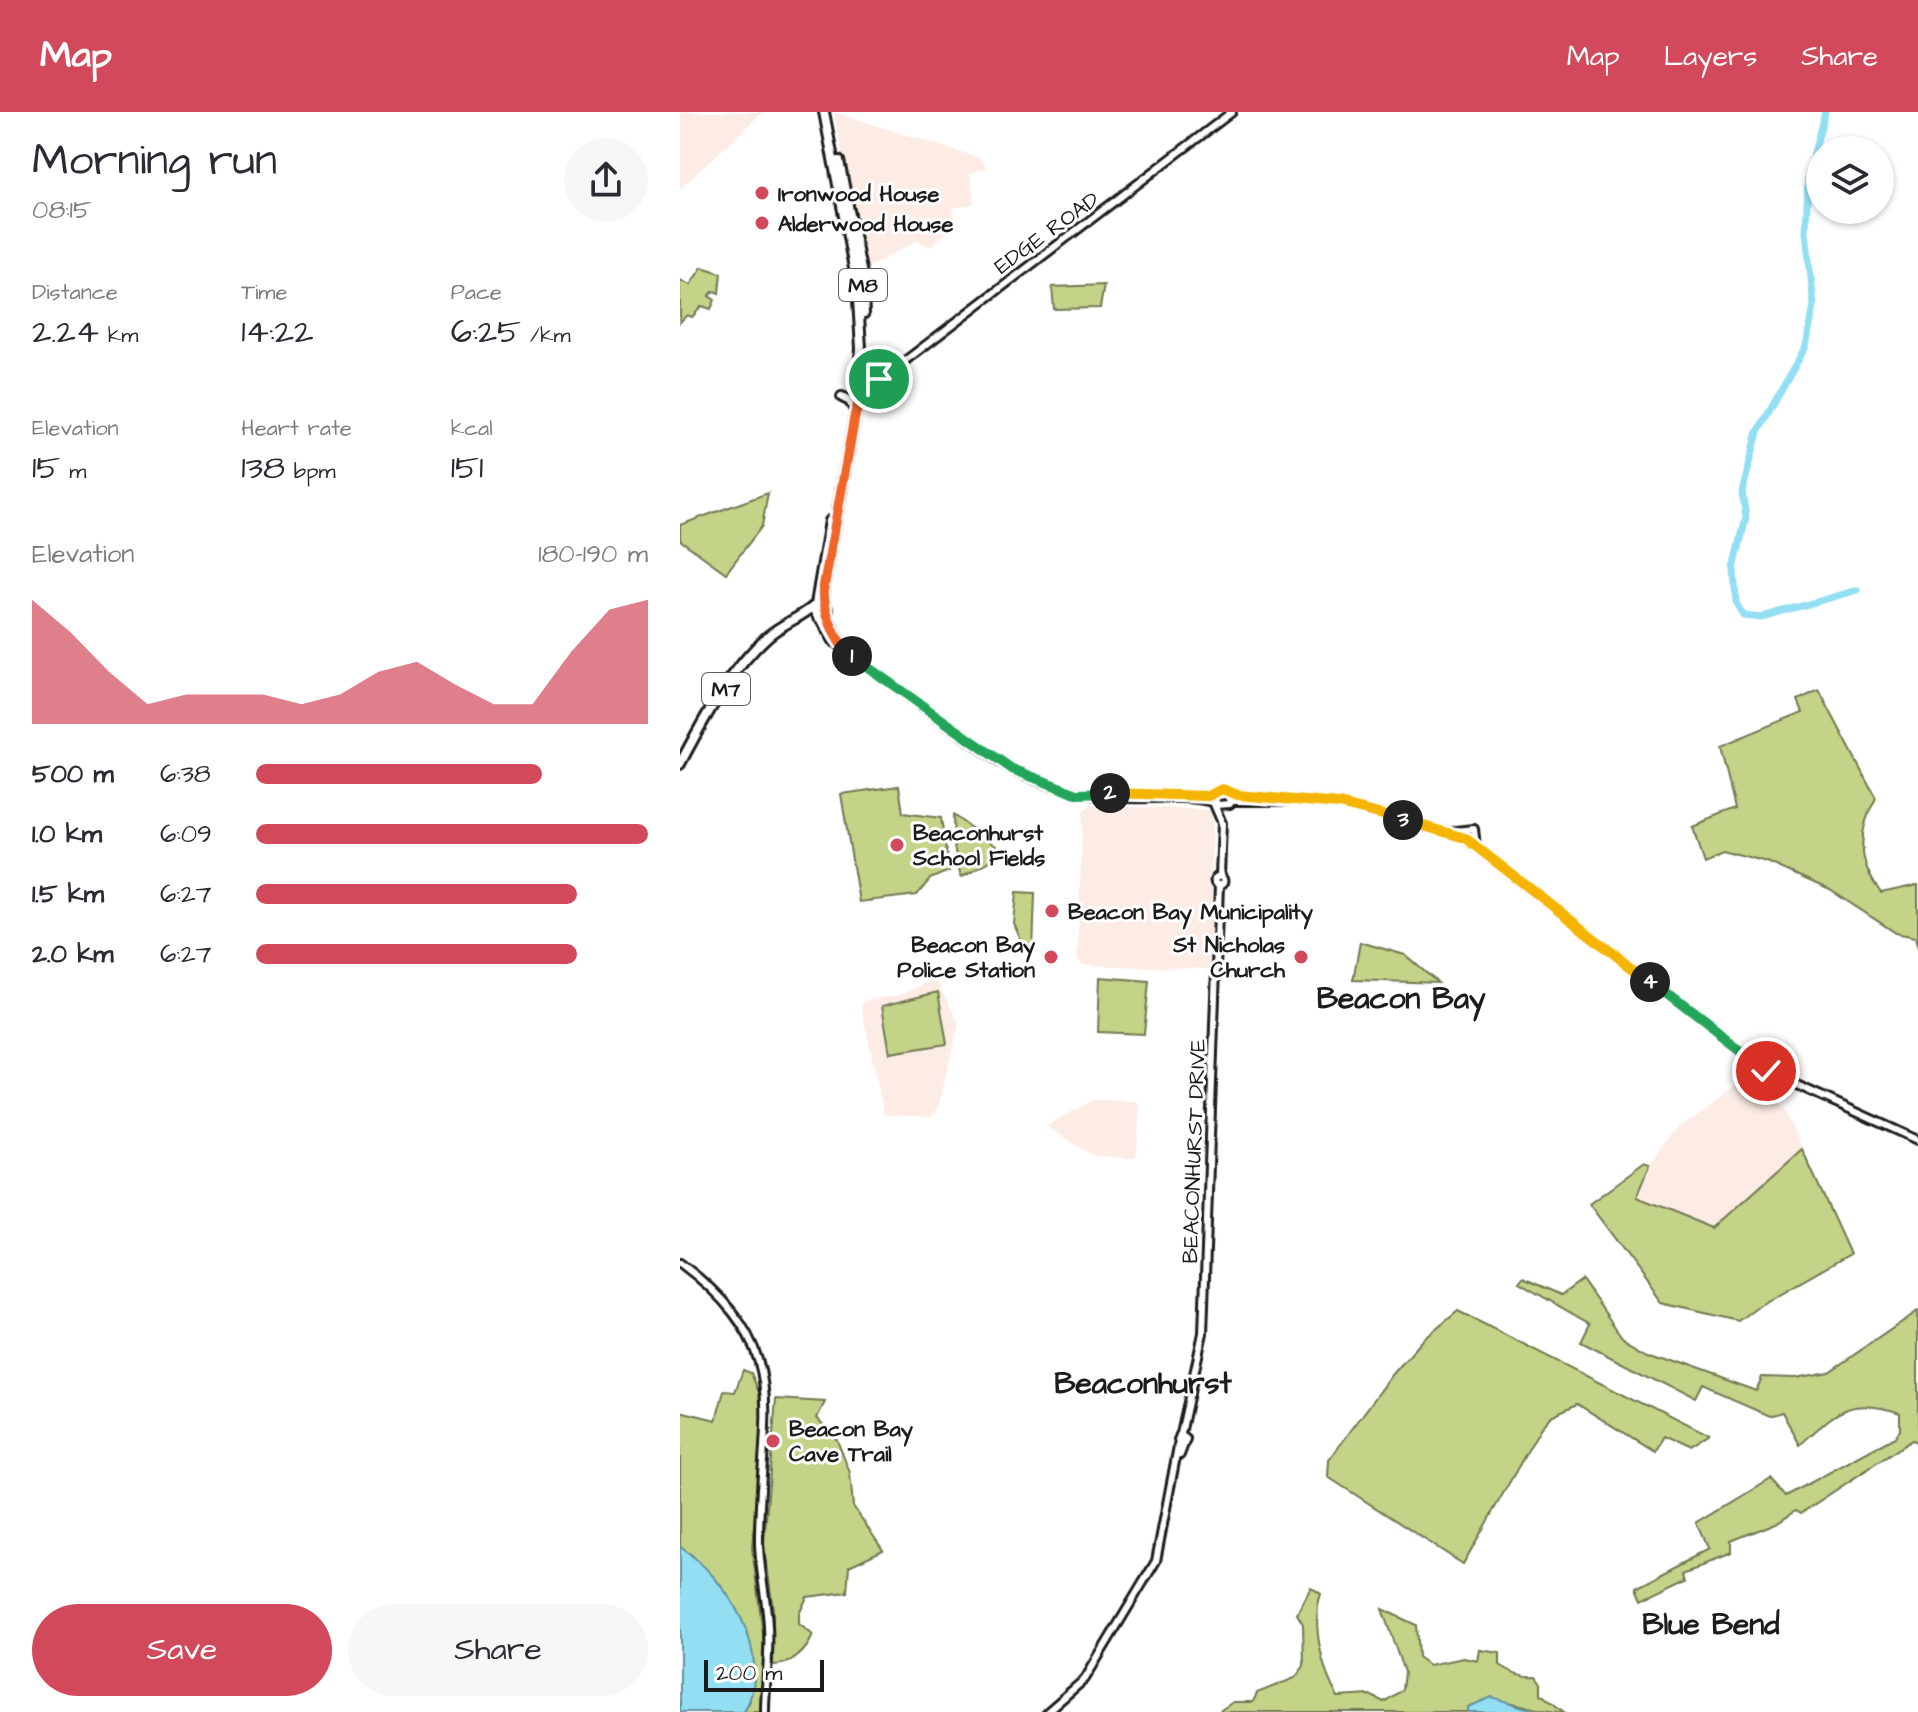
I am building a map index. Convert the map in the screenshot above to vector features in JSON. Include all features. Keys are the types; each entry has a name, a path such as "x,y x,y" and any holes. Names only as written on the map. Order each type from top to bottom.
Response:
{"main road":[{"name":"M8","path":"818,604 865,359 862,275 827,112"},
{"name":"M8","path":"827,112 857,288 861,391"},
{"path":"865,359 872,373 881,378"},
{"path":"842,397 850,401 855,413"},
{"path":"818,604 821,616"},
{"path":"818,604 821,616"},
{"path":"785,625 818,604"},
{"path":"785,625 821,616"},
{"name":"M7","path":"680,764 744,663 767,637 785,625"}],"street":[{"name":"EDGE ROAD","path":"861,391 1232,112"},
{"path":"821,616 844,649 999,762 1025,776 1077,794 1208,801 1216,805 1287,800"},
{"path":"1077,794 1215,794 1222,789 1287,800 1339,804 1452,832 1476,847 1766,1071 1918,1140"},
{"path":"1222,823 1229,804 1228,791"},
{"path":"1215,794 1222,823"},
{"name":"BEACONHURST DRIVE","path":"1047,1712 1082,1684 1151,1570 1160,1545 1182,1438 1205,1307 1219,885 1224,882 1220,876 1222,823"},
{"path":"1452,832 1474,829 1476,847"},
{"path":"680,1263 751,1337 764,1387 767,1423 759,1537 769,1630 765,1712"}],"shaded area":[{"path":"680,112 763,112 680,189"},
{"path":"834,112 980,158 987,168 970,173 974,204 953,208 957,223 930,247 917,241 865,269"},
{"path":"1090,805 1209,810 1212,814 1211,969 1082,965 1077,959 1083,812"},
{"path":"935,978 959,1023 938,1109 931,1117 884,1115 861,1005 867,1000 904,994"},
{"path":"1753,1073 1784,1110 1802,1149 1714,1228 1637,1197 1645,1173 1680,1126"},
{"path":"1093,1100 1137,1101 1140,1105 1137,1154 1133,1158 1093,1156 1046,1126"}],"green space":[{"path":"702,267 721,273 719,293 714,291 709,296 715,300 711,309 702,306 692,317 687,315 680,322 680,280 690,285"},
{"path":"1104,285 1100,308 1054,309 1052,287"},
{"path":"768,493 762,526 726,573 680,540 680,525"},
{"path":"1819,690 1876,798 1865,823 1862,846 1873,881 1881,893 1918,885 1918,948 1915,937 1896,933 1830,890 1767,862 1722,850 1703,858 1692,826 1735,809 1720,746 1803,712 1798,700"},
{"name":"Beaconhurst School Fields","path":"899,786 903,813 941,818 949,871 930,879 917,895 859,902 841,794"},
{"path":"953,815 1000,849 1001,855 961,877 954,847"},
{"path":"1017,892 1035,893 1033,952 1026,952 1014,924"},
{"path":"1360,942 1405,955 1438,983 1353,980"},
{"path":"1100,977 1149,981 1144,1034 1098,1032"},
{"path":"938,992 947,1044 890,1053 882,1006"},
{"path":"1802,1149 1850,1254 1755,1308 1738,1321 1663,1303 1589,1204 1644,1164 1650,1166 1637,1197 1714,1228"},
{"path":"1523,1278 1561,1295 1582,1280 1622,1337 1648,1352 1756,1391 1762,1377 1795,1378 1829,1372 1918,1311 1918,1443 1912,1440 1801,1513 1796,1510 1776,1523 1731,1541 1731,1552 1686,1570 1688,1577 1642,1599 1637,1587 1710,1549 1699,1523 1771,1479 1786,1496 1895,1437 1900,1430 1900,1413 1868,1406 1844,1410 1800,1445 1782,1412 1769,1416 1703,1387 1696,1401 1581,1342 1590,1324 1519,1283"},
{"path":"1458,1311 1709,1438 1689,1451 1661,1438 1653,1451 1577,1404 1551,1416 1541,1427 1463,1564 1328,1477 1329,1460 1393,1374 1422,1341"},
{"path":"743,1370 751,1373 760,1395 762,1439 752,1548 764,1642 761,1712 744,1712 750,1701 693,1556 680,1547 680,1411 716,1420 724,1391 735,1392"},
{"path":"776,1399 825,1402 817,1418 837,1440 850,1473 853,1506 883,1550 849,1566 847,1592 807,1597 799,1614 799,1624 813,1635 810,1641 792,1660 773,1665 773,1609 764,1543"},
{"path":"1311,1587 1321,1594 1317,1618 1320,1647 1327,1674 1338,1697 1370,1695 1384,1702 1402,1690 1404,1672 1382,1609 1416,1625 1418,1657 1429,1665 1464,1658 1478,1661 1480,1650 1500,1653 1500,1665 1517,1674 1536,1676 1541,1683 1541,1694 1564,1712 1496,1701 1468,1707 1468,1712 1218,1712 1233,1702 1253,1702 1257,1693 1295,1678 1304,1666 1303,1624 1297,1614"}],"water":[{"path":"680,1547 715,1578 742,1620 754,1667 752,1690 744,1712 680,1712"},
{"path":"1492,1697 1539,1712 1468,1712 1468,1707"}],"waterway":[{"path":"1825,112 1808,174 1806,232 1814,306 1806,346 1758,432 1742,492 1746,517 1734,569 1736,603 1743,615 1762,617 1858,590"}],"place":[{"name":"Ironwood House","path":"762,193"},
{"name":"Alderwood House","path":"762,223"},
{"name":"Beaconhurst School Fields","path":"897,845"},
{"name":"Beacon Bay Municipality","path":"1052,911"},
{"name":"Beacon Bay Police Station","path":"1051,957"},
{"name":"St Nicholas Church","path":"1301,957"},
{"name":"Beacon Bay Cave Trail","path":"773,1441"}],"district":[{"name":"Beacon Bay","path":"1401,998"},
{"name":"Beaconhurst","path":"1143,1383"},
{"name":"Blue Bend","path":"1711,1624"}],"route":[{"path":"879,379 861,395 855,415 824,586 827,614 848,653 999,762 1025,776 1077,794 1208,796 1222,789 1238,795 1339,804 1456,833 1766,1071"}]}
